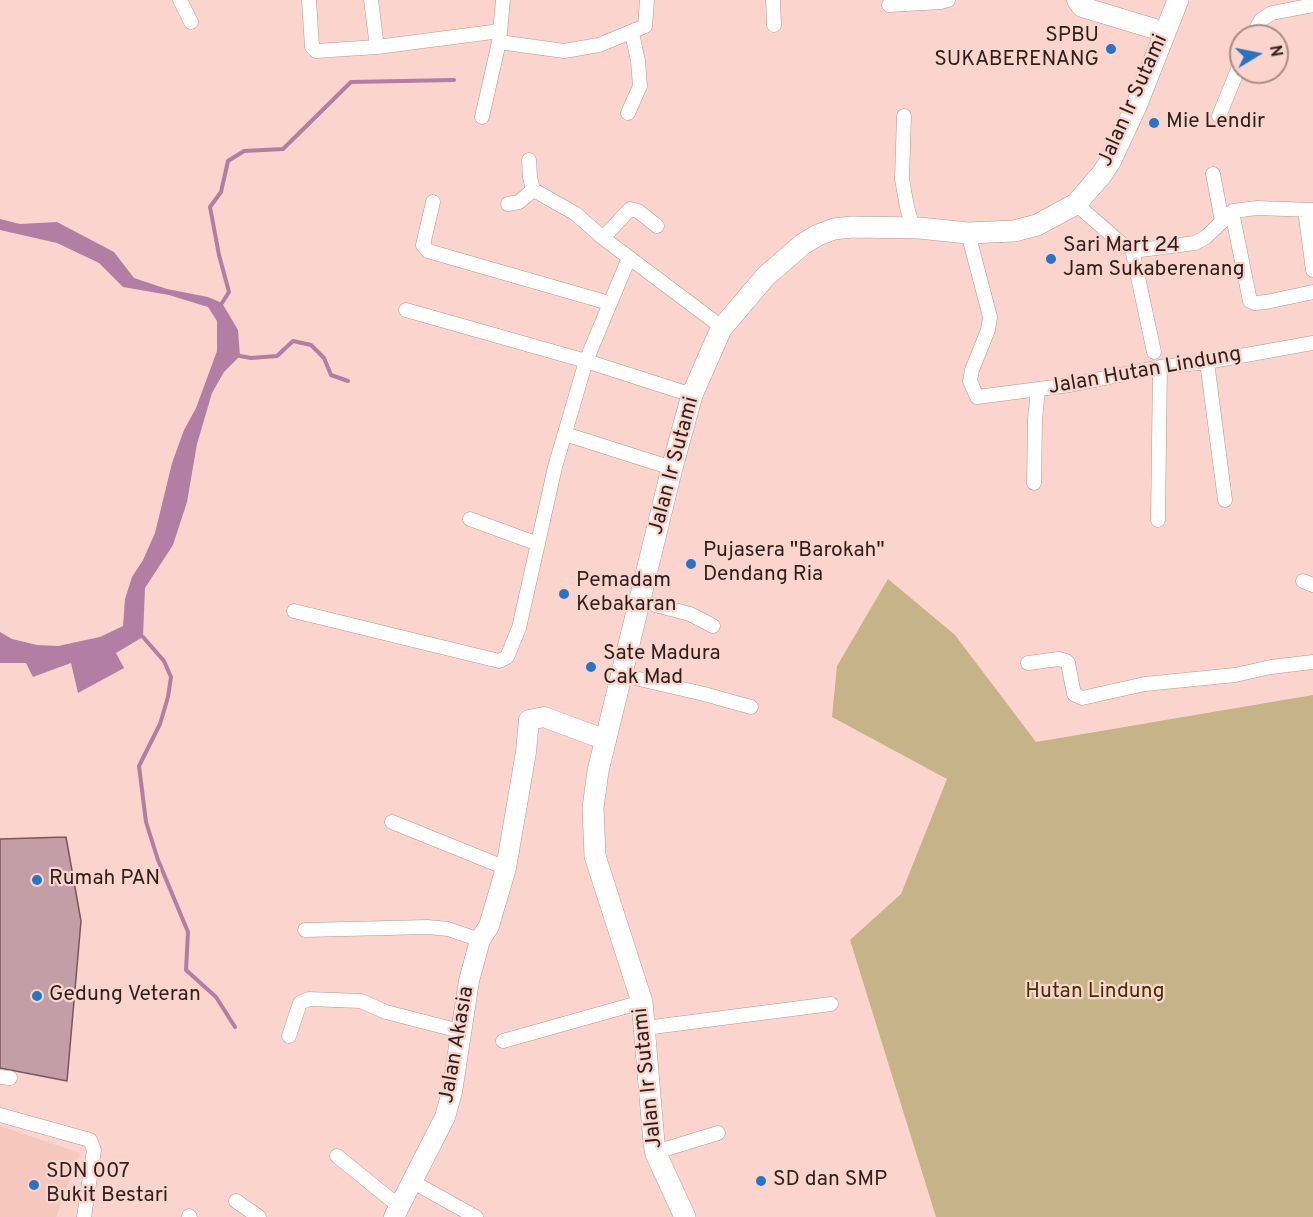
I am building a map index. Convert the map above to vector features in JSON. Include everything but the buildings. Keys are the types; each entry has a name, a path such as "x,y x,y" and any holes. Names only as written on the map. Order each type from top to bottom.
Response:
{"main road":[{"name":"Jalan Ir Sutami","path":"685,1217 656,1152 651,1124 642,1002 595,856 593,808 598,771 692,395 723,328 766,276 803,244 818,235 834,229 852,227 914,228 968,233 1020,230 1037,225 1076,204 1111,160 1137,104 1178,0"}],"street":[{"path":"180,0 191,22"},
{"path":"309,0 313,49 316,51 499,37 571,51 599,45 645,26 647,0"},
{"path":"371,0 377,46"},
{"path":"482,117 499,37 503,0"},
{"path":"773,0 774,25"},
{"path":"889,5 948,0"},
{"path":"1077,0 1082,7 1165,32"},
{"path":"1259,24 1272,13 1313,5"},
{"path":"628,113 640,86 632,33"},
{"path":"1219,116 1232,84"},
{"path":"904,116 902,179 907,207 914,228"},
{"path":"529,160 533,190 576,214 603,238 723,328"},
{"path":"1213,174 1250,301 1266,302 1313,292"},
{"path":"508,204 519,202 533,190"},
{"path":"433,202 423,245 428,250 609,303"},
{"path":"1076,204 1124,246 1140,250 1195,243 1206,237 1227,216 1257,208 1309,210 1313,270"},
{"path":"603,238 630,209 638,211 657,226"},
{"name":"Jalan Hutan Lindung","path":"968,233 990,317 988,330 970,381 977,397 1038,390 1313,342"},
{"path":"1132,249 1154,352"},
{"path":"294,611 488,658 503,660 507,657 519,628 555,467 586,361 629,258"},
{"path":"406,310 586,361 692,395"},
{"path":"1207,362 1225,500"},
{"path":"1158,520 1160,367"},
{"path":"1034,483 1038,390"},
{"path":"565,434 672,468"},
{"path":"470,519 538,544"},
{"path":"639,601 690,614 713,626"},
{"path":"1028,663 1059,659 1066,661 1074,694 1082,698 1145,684 1235,675 1271,667 1313,662"},
{"path":"622,675 751,707"},
{"name":"Jalan Akasia","path":"397,1212 446,1117 469,981 480,940 489,926 506,868 526,752 529,720 544,717 606,740"},
{"path":"392,822 506,868"},
{"path":"304,930 428,927 448,930 480,940"},
{"path":"289,1036 300,1003 309,999 361,1001 386,1012 460,1031"},
{"path":"503,1041 642,1002"},
{"path":"645,1028 831,1004"},
{"path":"0,1115 90,1140 94,1150 84,1217"},
{"path":"656,1152 718,1133"},
{"path":"337,1156 397,1212"},
{"path":"413,1182 476,1217"},
{"path":"236,1201 259,1217"}],"shaded area":[{"path":"0,219 20,224 57,222 114,252 134,278 167,289 208,297 222,303 238,330 240,356 224,372 212,393 197,444 187,502 173,545 145,588 143,637 116,653 124,668 78,693 71,663 33,677 26,663 0,663 0,632 12,639 37,645 58,646 100,637 123,626 125,599 132,577 143,560 155,533 172,463 217,351 217,321 208,307 169,295 123,287 99,263 57,243 0,230"},
{"name":"SDN 007 Bukit Bestari","path":"0,1126 80,1153 56,1217 0,1217"}],"green space":[{"name":"Hutan Lindung","path":"888,579 955,635 1036,742 1313,695 1313,1217 936,1217 850,940 901,894 947,779 832,717 837,666"}],"waterway":[{"path":"222,303 229,292 210,207 221,192 228,161 244,151 283,149 351,82 454,80"},
{"path":"240,356 251,358 277,356 293,341 311,345 324,358 331,375 348,381"},
{"path":"143,637 164,661 171,677 160,724 139,766 146,822 158,860 188,932 186,970 216,997 235,1027"}],"place":[{"name":"SPBU SUKABERENANG","path":"1111,49"},
{"name":"Mie Lendir","path":"1154,123"},
{"name":"Sari Mart 24 Jam Sukaberenang","path":"1051,259"},
{"name":"Pujasera \"Barokah\" Dendang Ria","path":"691,564"},
{"name":"Pemadam Kebakaran","path":"564,594"},
{"name":"Sate Madura Cak Mad","path":"591,667"},
{"name":"Rumah PAN","path":"37,880"},
{"name":"Gedung Veteran","path":"37,996"},
{"name":"SD dan SMP","path":"761,1181"},
{"name":"SDN 007 Bukit Bestari","path":"34,1185"}]}
